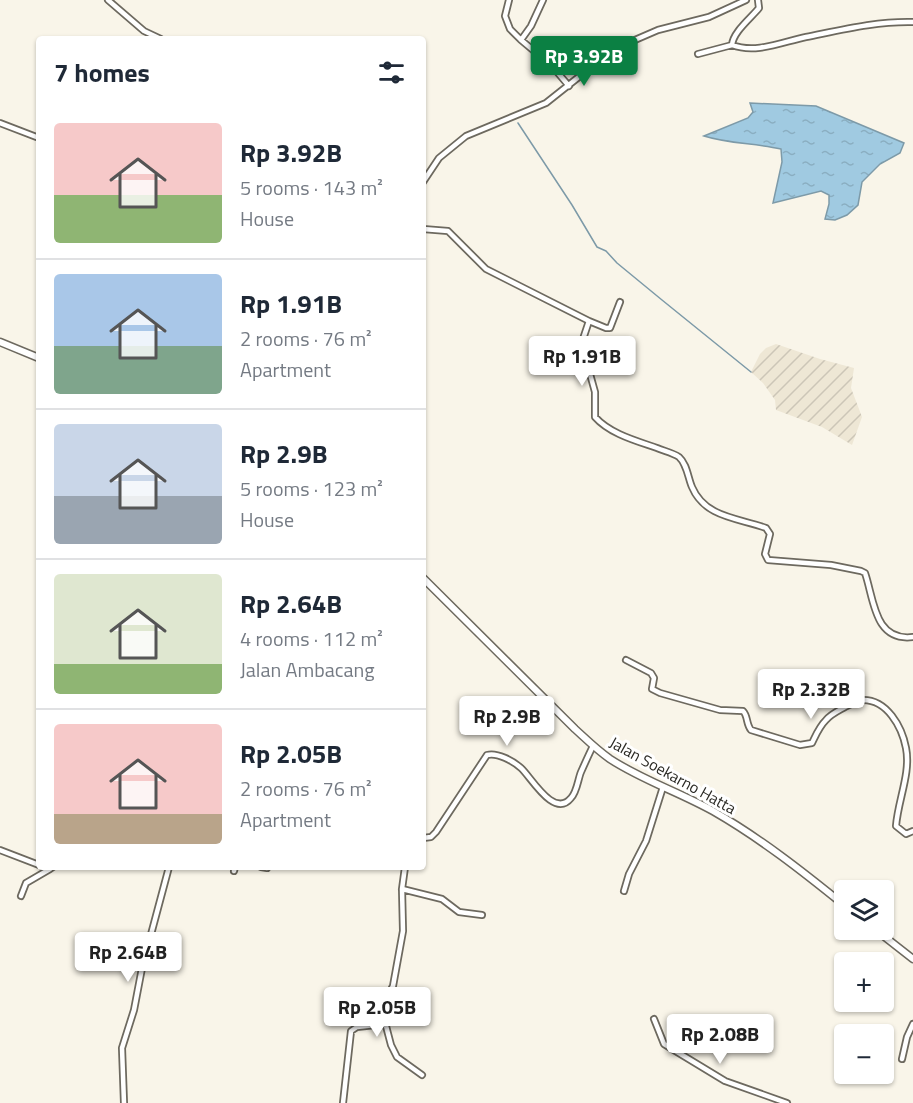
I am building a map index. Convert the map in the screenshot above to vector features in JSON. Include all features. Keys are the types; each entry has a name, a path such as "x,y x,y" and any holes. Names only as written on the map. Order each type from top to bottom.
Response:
{"street":[{"path":"108,0 144,31 155,36"},
{"path":"516,0 509,1 506,10 507,22 521,40 552,66 569,86"},
{"path":"521,40 531,26 543,0"},
{"path":"426,178 439,158 466,136 546,103 598,61 627,42 658,30 703,20 746,0"},
{"path":"732,45 732,40 759,8 758,0"},
{"path":"698,54 732,45 759,48 874,24 913,22"},
{"path":"0,123 36,137"},
{"path":"426,229 448,231 486,269 606,328 610,328 620,302"},
{"path":"589,321 578,360 579,365 590,374 595,392 596,419 612,430 681,459 695,494 707,507 729,518 766,528 770,534 765,554 768,560 831,565 865,573 873,606 881,624 896,635 913,637"},
{"path":"0,342 36,357"},
{"name":"Jalan Soekarno Hatta","path":"426,581 593,746 615,762 701,804 749,833 834,897"},
{"path":"626,660 651,673 654,678 652,689 660,693 720,710 743,711 751,730 800,745 812,743 817,731 833,713 860,700 868,700 883,707 891,713 906,747 907,761 896,826 906,834 913,831"},
{"path":"426,838 436,832 487,755 495,754 515,764 543,795 553,801 566,802 574,793 593,746"},
{"path":"624,891 629,874 646,841 663,787"},
{"path":"0,850 36,864"},
{"path":"21,896 24,885 49,870"},
{"path":"124,1103 122,1048 134,1010 142,968 168,870"},
{"path":"405,870 402,889 404,932 393,986 381,1007 397,1057 422,1076"},
{"path":"402,889 442,899 459,912 482,915"},
{"path":"889,940 913,959"},
{"path":"654,1019 664,1044 725,1081 787,1103"},
{"path":"343,1103 351,1031 357,1027 385,1024"},
{"path":"902,1059 907,1037 913,1024"}],"shaded area":[{"path":"776,344 854,368 851,388 862,417 852,445 822,427 776,410 775,400 763,383 751,372 760,354 766,348"}],"water":[{"path":"750,103 816,106 904,143 900,153 880,164 862,182 858,205 847,215 835,220 825,219 829,195 821,191 773,203 782,162 781,149 704,136 748,118 753,112"}],"waterway":[{"path":"518,123 597,247 606,251 617,263 751,372"}]}
